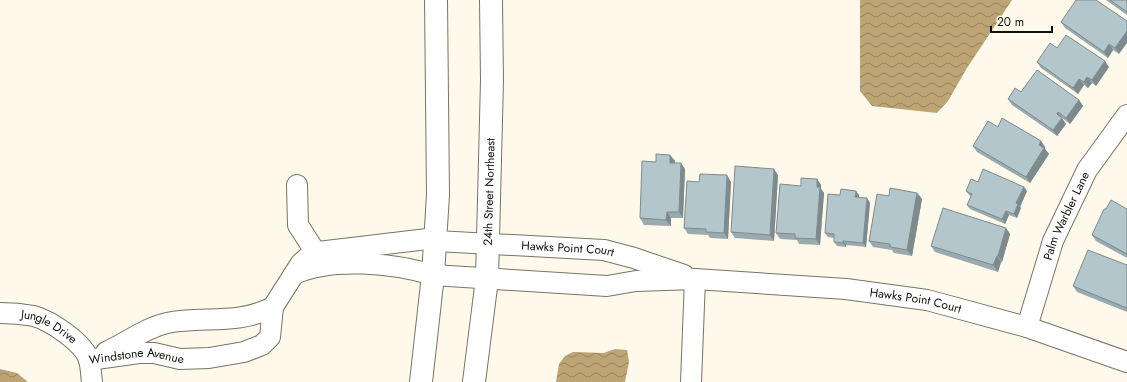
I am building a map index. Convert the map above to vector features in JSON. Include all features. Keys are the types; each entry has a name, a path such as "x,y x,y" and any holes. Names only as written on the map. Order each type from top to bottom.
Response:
{"street":[{"path":"421,382 433,274 438,195 436,0"},
{"name":"24th Street Northeast","path":"474,382 487,278 492,80 491,0"},
{"name":"Palm Warbler Lane","path":"1026,326 1052,241 1087,170 1127,115"},
{"path":"297,185 298,225 316,253"},
{"name":"Hawks Point Court","path":"436,239 488,244 604,250 634,258 695,279"},
{"name":"Windstone Avenue","path":"89,360 139,353 154,353 180,359 195,359 244,352 262,345 270,337 273,307 301,263 308,257 316,253 345,248 436,239"},
{"path":"294,274 314,266 356,264 412,268 433,274"},
{"name":"Hawks Point Court","path":"433,274 607,286 636,281 695,279 846,289 927,300 1026,326 1127,362"},
{"path":"691,382 695,279"},
{"name":"Windstone Avenue","path":"89,360 154,326 169,322 259,314 273,307"},
{"name":"Jungle Drive","path":"0,313 19,313 49,322 78,344 89,360 92,382"}],"water":[{"path":"860,0 1012,0 967,68 948,101 937,113 872,106 860,91"},
{"path":"615,349 627,350 629,362 625,382 556,382 559,364 565,356 573,352 604,353"},
{"path":"0,369 17,373 28,382 0,382"}],"building":[{"path":"1076,0 1096,0 1127,21 1127,31 1115,48 1109,44 1104,52 1061,22"},
{"path":"1110,0 1127,0 1127,12"},
{"path":"1066,35 1105,61 1092,80 1087,77 1084,82 1079,79 1073,88 1037,62 1050,43 1057,48"},
{"path":"1037,70 1079,100 1066,118 1058,112 1057,114 1062,118 1053,130 1008,99 1015,88 1021,92"},
{"path":"1002,118 1041,141 1039,145 1044,148 1026,177 973,146 988,121 998,127"},
{"path":"656,154 670,155 670,163 681,163 679,212 667,212 666,220 640,218 642,161 656,162"},
{"path":"735,166 774,169 770,235 731,232"},
{"path":"983,169 1024,187 1016,203 1018,204 1014,214 1006,211 1002,219 967,205 972,194 966,191 971,179 978,182"},
{"path":"700,174 727,175 724,233 706,232 706,229 684,228 687,181 699,182"},
{"path":"801,178 817,179 817,187 820,187 816,239 795,238 795,234 776,233 780,184 801,186"},
{"path":"890,188 917,193 907,250 890,247 890,244 869,241 877,194 889,196"},
{"path":"841,189 856,191 855,197 867,198 863,243 843,241 843,243 834,242 834,234 825,233 828,194 840,195"},
{"path":"1111,200 1127,209 1127,254 1092,235 1104,209 1106,209"},
{"path":"943,208 1006,228 998,256 993,265 931,246"},
{"path":"1088,250 1127,265 1127,308 1073,286"}]}
